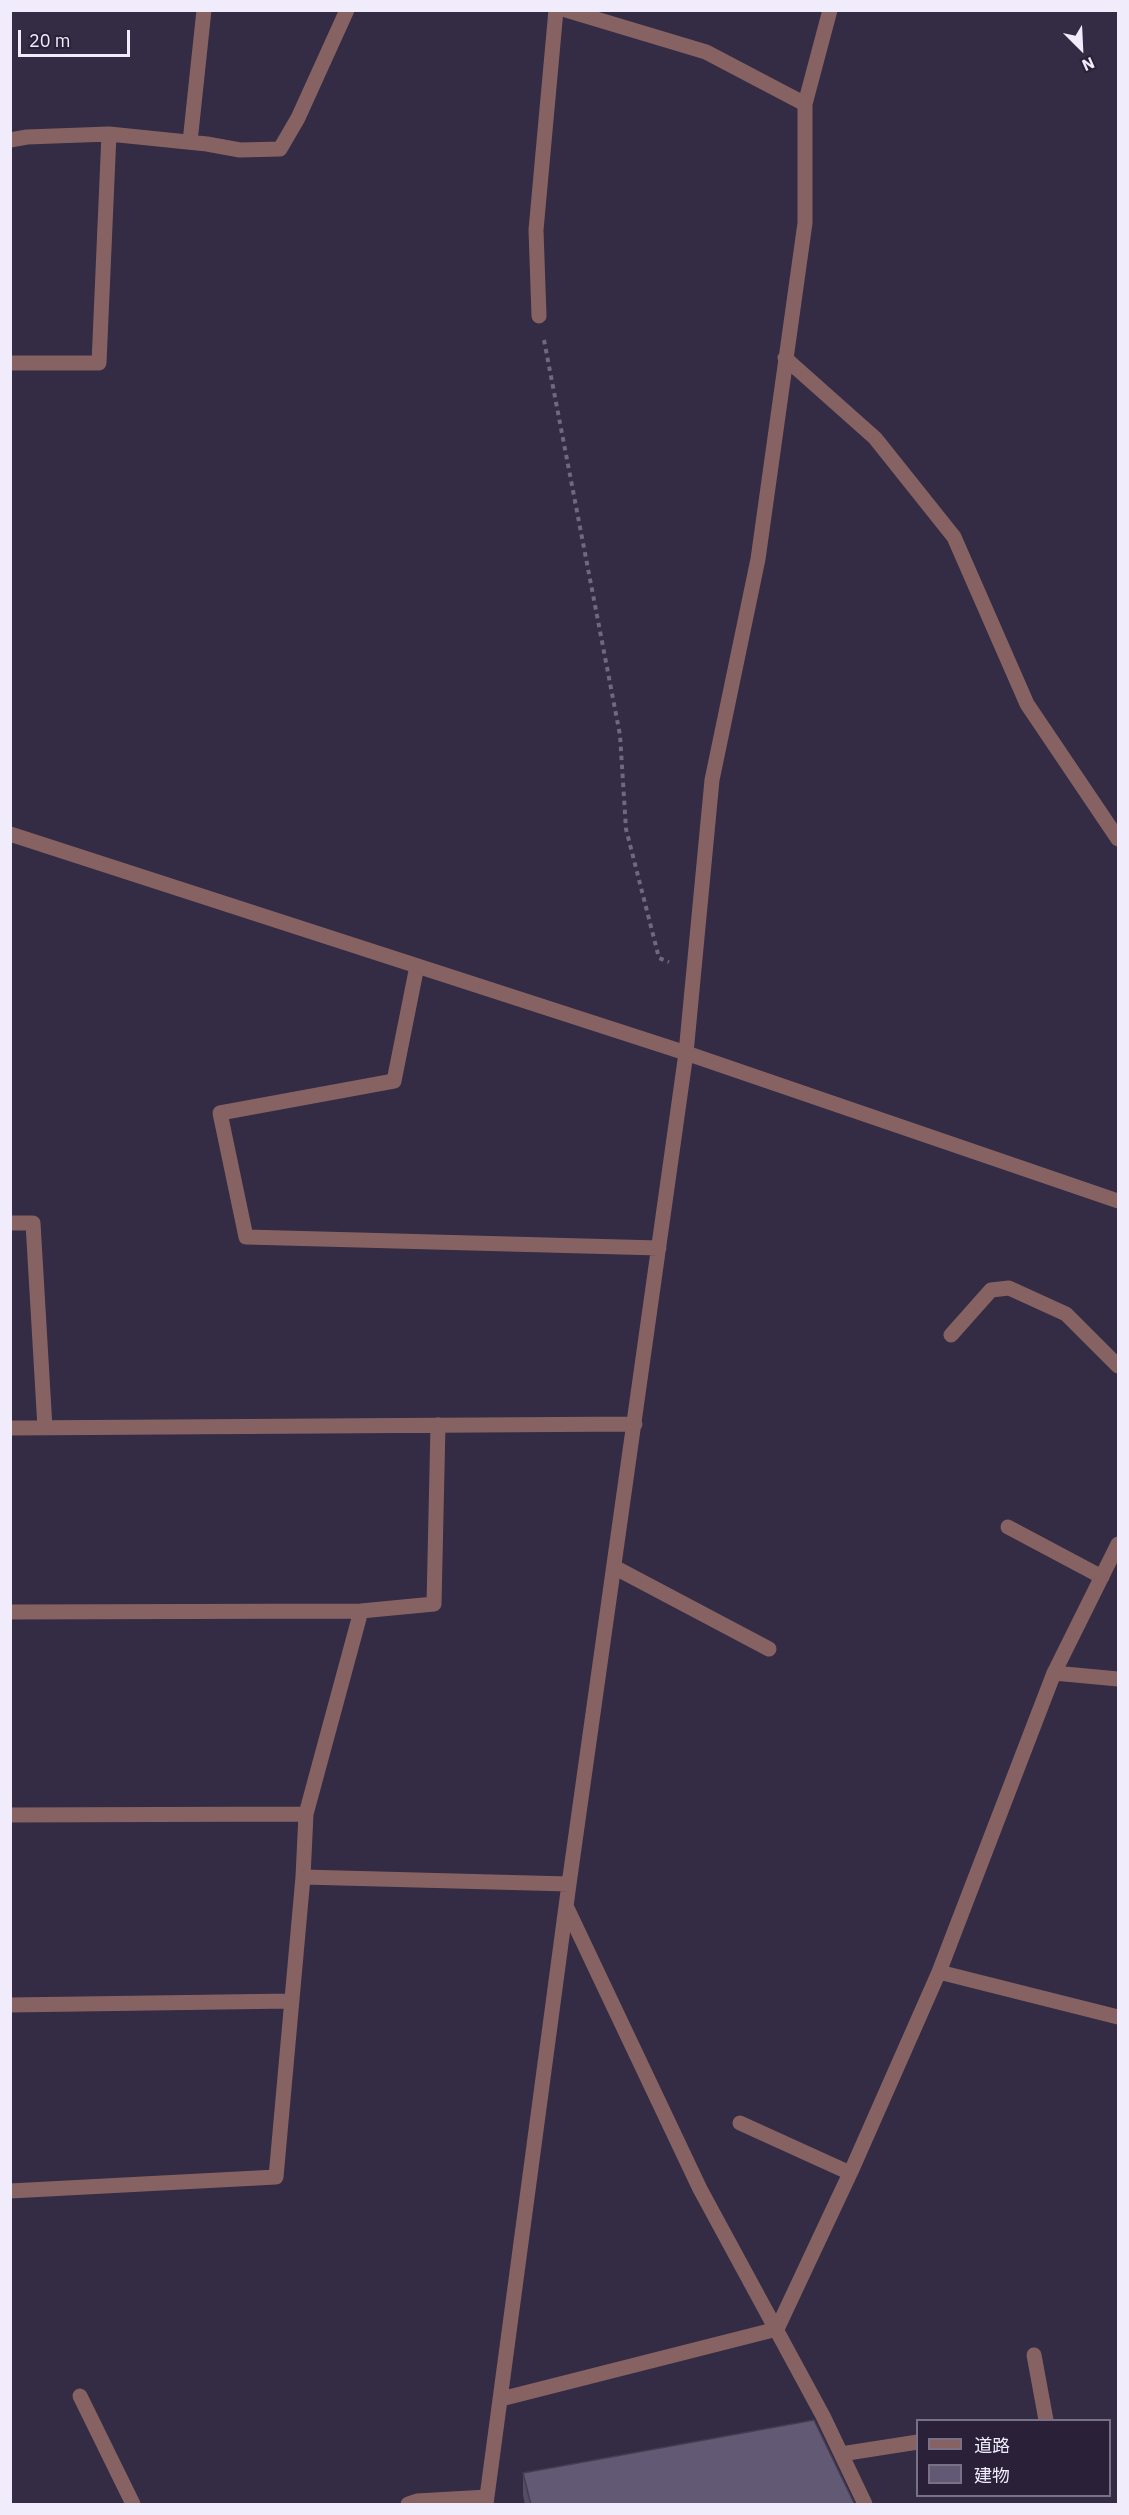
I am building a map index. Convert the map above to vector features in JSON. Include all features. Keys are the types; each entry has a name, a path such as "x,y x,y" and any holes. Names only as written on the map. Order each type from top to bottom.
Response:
{"street":[{"path":"190,142 204,10"},
{"path":"10,140 27,137 109,134 190,142 240,150 280,149 298,118 347,10"},
{"path":"539,316 536,230 556,10"},
{"path":"566,10 706,52 806,104"},
{"path":"408,2505 417,2501 487,2501 569,1884 686,1053 712,780 758,559 805,223 806,104 830,10"},
{"path":"10,363 99,363 109,134"},
{"path":"785,358 875,438 954,537 1027,704 1119,839"},
{"path":"10,834 686,1053 1119,1201"},
{"path":"417,966 394,1081 220,1113 246,1237 659,1248"},
{"path":"10,1223 33,1223 45,1428"},
{"path":"951,1335 992,1290 1009,1288 1066,1314 1119,1366"},
{"path":"10,1428 634,1424"},
{"path":"10,1612 362,1611 434,1604 438,1425"},
{"path":"1008,1527 1102,1577"},
{"path":"777,2329 850,2173 939,1972 1054,1673 1119,1544"},
{"path":"614,1567 769,1649"},
{"path":"10,2191 276,2177 303,1877 306,1814 362,1611"},
{"path":"1054,1673 1119,1679"},
{"path":"10,1815 306,1814"},
{"path":"303,1877 569,1884"},
{"path":"566,1906 700,2189 777,2329 865,2505"},
{"path":"939,1972 1119,2017"},
{"path":"10,2005 291,2001"},
{"path":"740,2123 850,2173"},
{"path":"501,2399 777,2329"},
{"path":"1034,2355 1046,2419"},
{"path":"80,2396 133,2505"},
{"path":"841,2454 916,2442"}],"path":[{"path":"539,316 620,735 626,829 658,958 693,972"}],"building":[{"path":"814,2420 855,2505 531,2505 523,2473"}]}
